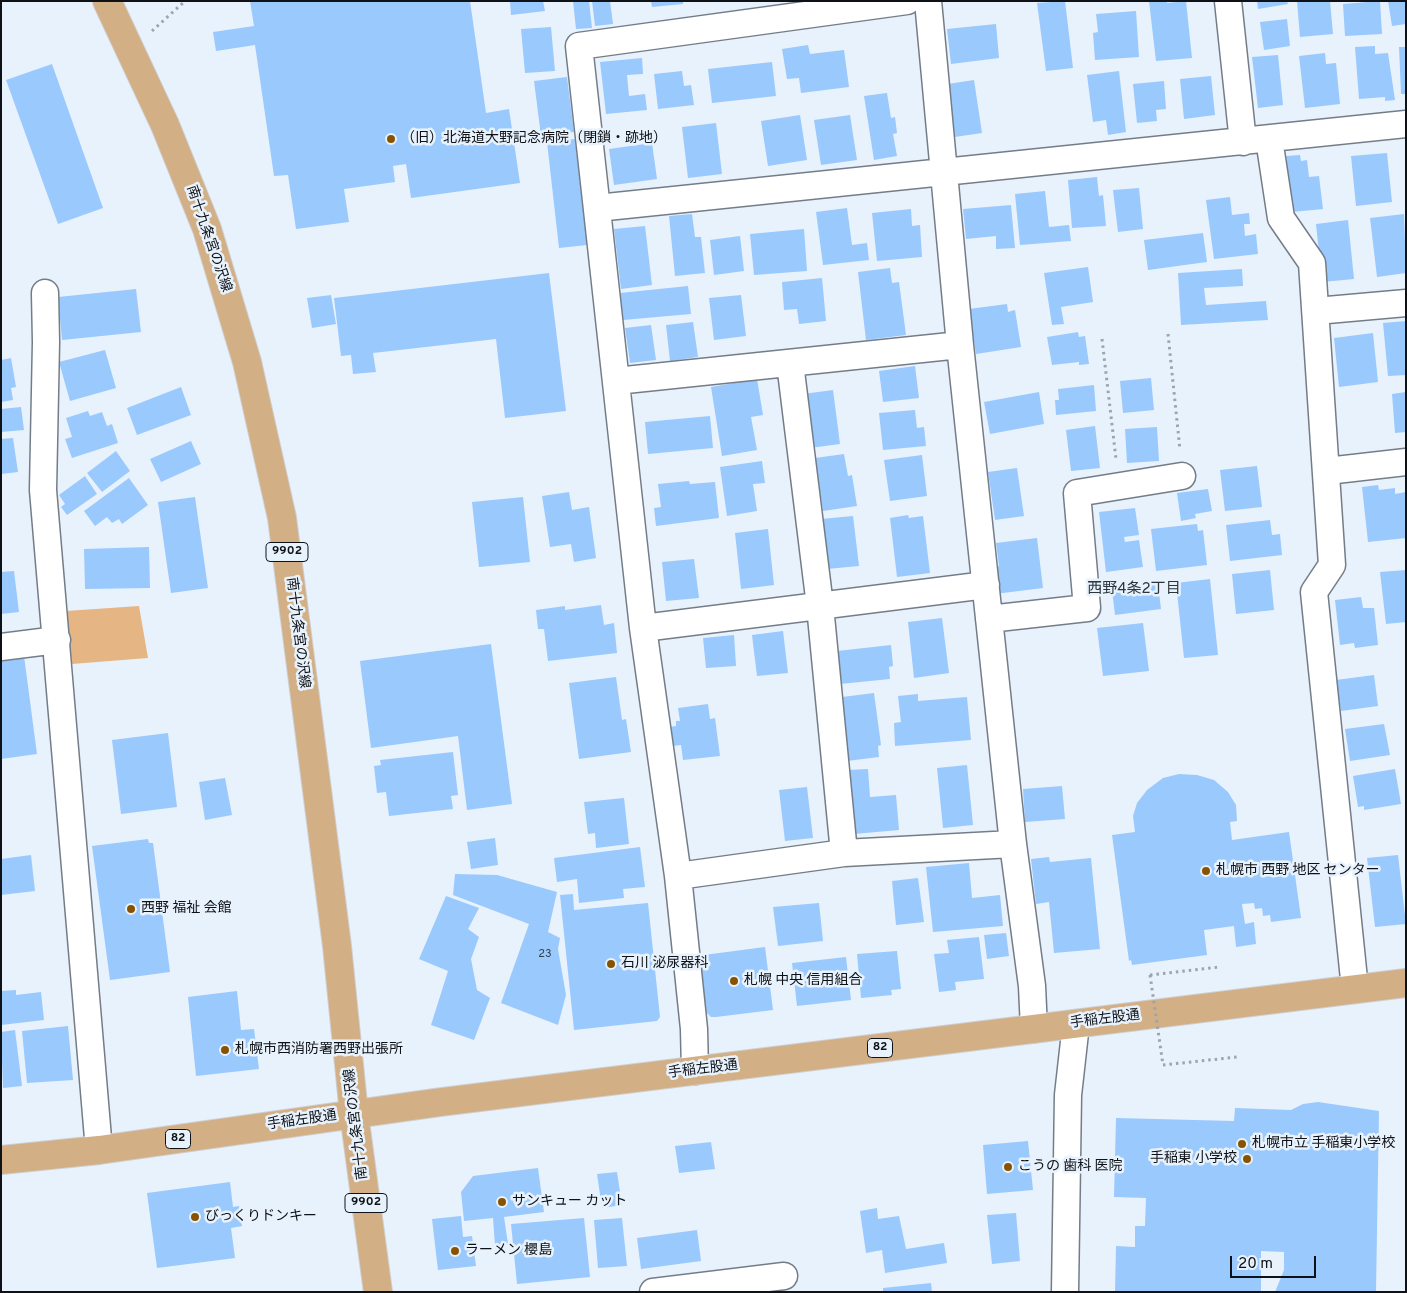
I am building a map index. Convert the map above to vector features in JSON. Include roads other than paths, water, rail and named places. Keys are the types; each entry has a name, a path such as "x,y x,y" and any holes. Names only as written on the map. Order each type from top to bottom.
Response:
{"main road":[{"name":"南十九条宮の沢線","path":"111,8 165,125 207,229 247,362 282,518 337,946 354,1114 378,1292"},
{"name":"手稲左股通","path":"1,1160 99,1150 354,1114 1406,983"}],"street":[{"path":"695,1071 694,1029 678,876 643,628 579,46 906,1"},
{"path":"928,1 942,172 1013,844 1032,986 1034,1029"},
{"path":"1228,1 1256,141 1281,218 1312,263 1332,565 1314,592 1355,989"},
{"path":"596,208 1406,124"},
{"path":"45,293 43,490 99,1150"},
{"path":"1316,311 1406,302"},
{"path":"616,381 960,345"},
{"path":"790,363 820,606 844,853"},
{"path":"1327,471 1406,462"},
{"path":"989,619 1087,608 1077,493 1182,476"},
{"path":"643,628 986,585"},
{"path":"1,647 57,640"},
{"path":"678,876 844,853 1013,844"},
{"path":"1065,1292 1068,1094 1076,1024"},
{"path":"653,1292 715,1288 784,1276"}],"place":[{"name":"（旧）北海道大野記念病院（閉鎖・跡地）","path":"391,139"},
{"name":"札幌市 西野 地区 センター","path":"1206,871"},
{"name":"西野 福祉 会館","path":"131,909"},
{"name":"石川 泌尿器科","path":"611,964"},
{"name":"札幌 中央 信用組合","path":"734,981"},
{"name":"札幌市西消防署西野出張所","path":"225,1050"},
{"name":"札幌市立 手稲東小学校","path":"1242,1144"},
{"name":"手稲東 小学校","path":"1247,1159"},
{"name":"こうの 歯科 医院","path":"1008,1167"},
{"name":"サンキュー カット","path":"502,1202"},
{"name":"びっくりドンキー","path":"195,1217"},
{"name":"ラーメン 櫻島","path":"455,1251"}],"district":[{"name":"西野4条2丁目","path":"1134,590"}]}
